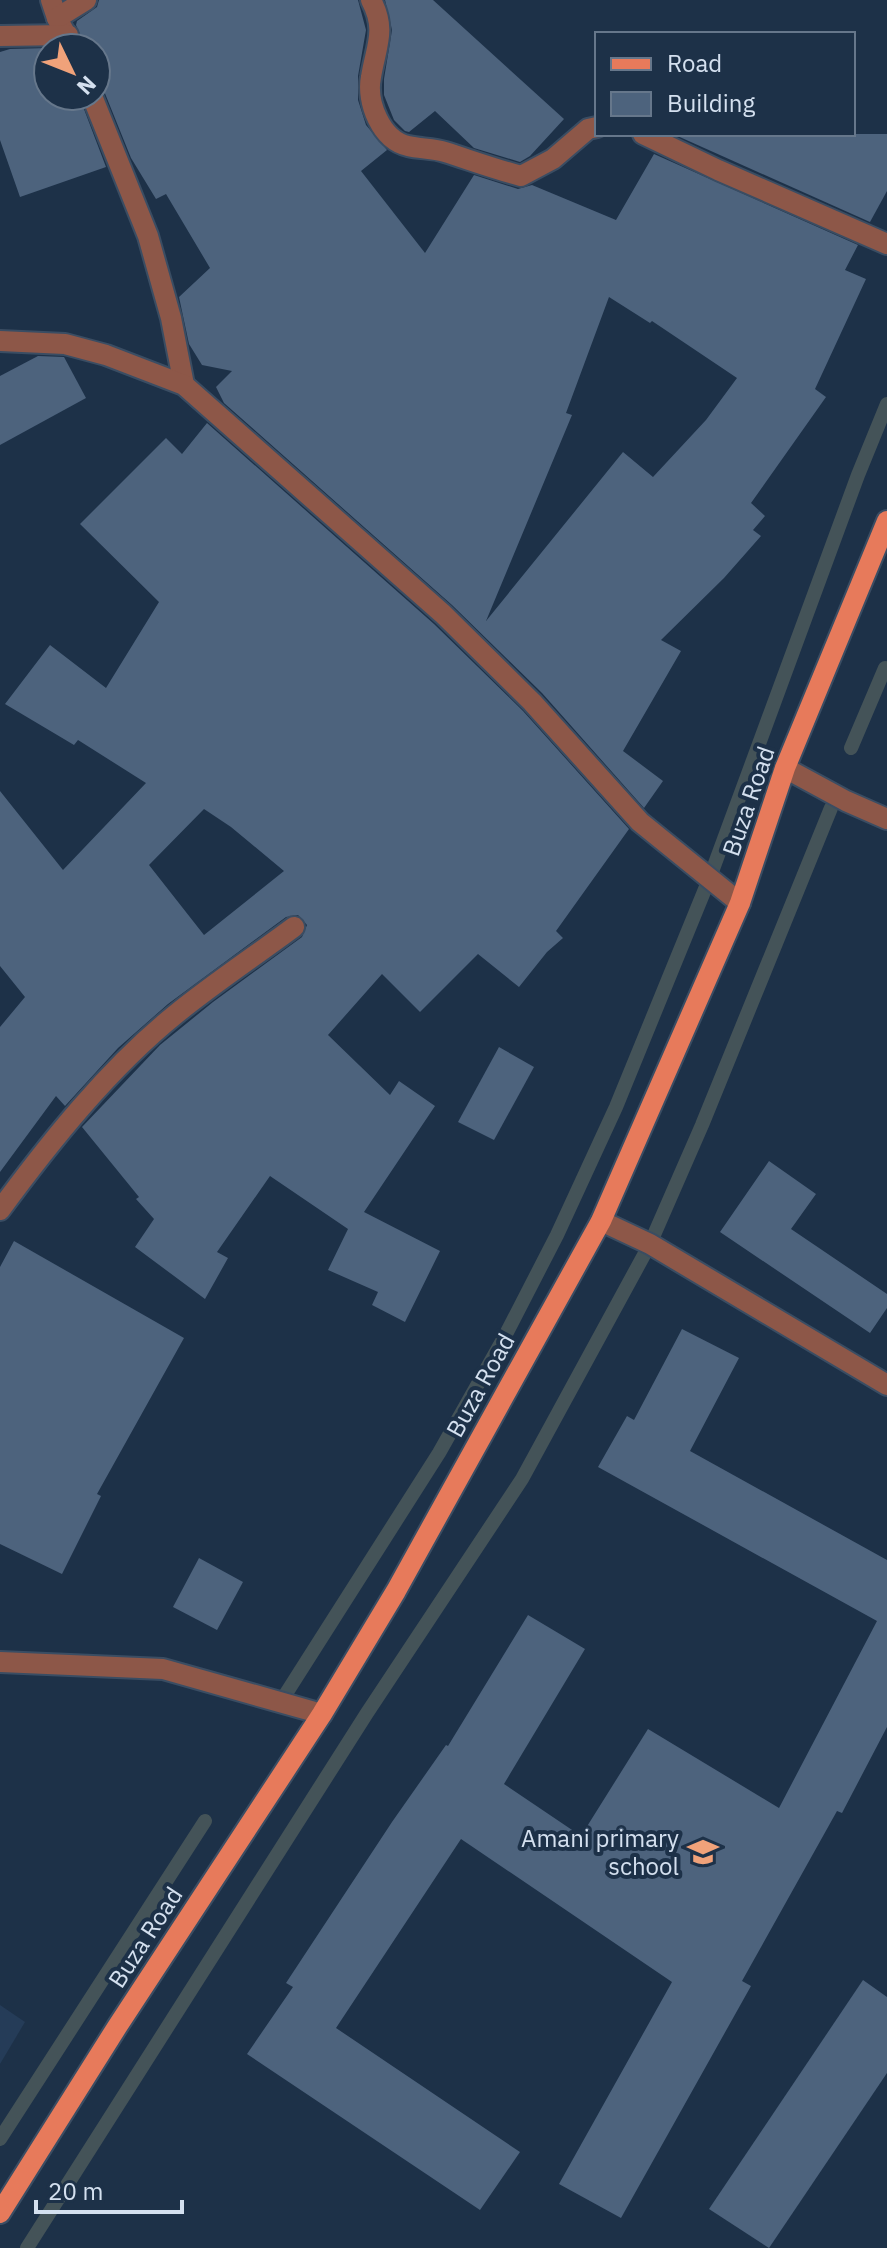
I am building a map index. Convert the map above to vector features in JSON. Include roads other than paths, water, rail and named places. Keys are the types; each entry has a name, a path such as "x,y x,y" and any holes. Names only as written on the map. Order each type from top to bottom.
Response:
{"main road":[{"name":"Buza Road","path":"0,2213 117,2027 322,1714 396,1591 601,1221 740,903 785,768 887,521"}],"street":[{"path":"0,36 62,25 86,0"},
{"path":"371,0 380,16 380,42 370,78 369,101 379,121 405,146 442,151 521,176 553,159 588,129 595,127"},
{"path":"98,112 148,236 171,318 184,385"},
{"path":"647,136 887,244"},
{"path":"0,341 65,344 106,355 184,385 443,614 532,702 640,822 740,903"},
{"path":"785,768 887,819"},
{"path":"0,1210 58,1134 151,1037 174,1015 294,927"},
{"path":"601,1221 650,1244 887,1385"},
{"path":"0,1662 163,1669 322,1714"}],"waterway":[{"path":"280,1703 439,1453 557,1235 616,1107 710,877 887,404"},
{"path":"851,748 885,668"},
{"path":"27,2248 367,1713 522,1479 650,1244 702,1125 831,808"},
{"path":"0,2139 205,1821"}],"place":[{"name":"Amani primary school","path":"703,1852"}]}
